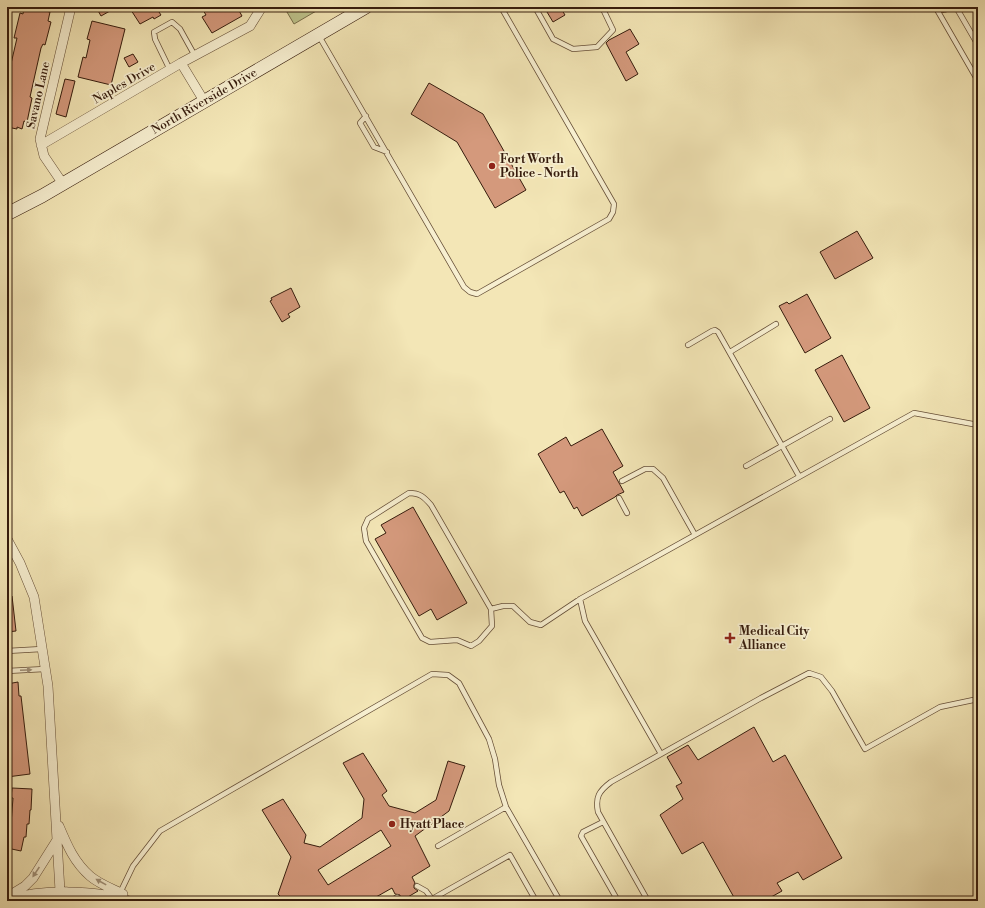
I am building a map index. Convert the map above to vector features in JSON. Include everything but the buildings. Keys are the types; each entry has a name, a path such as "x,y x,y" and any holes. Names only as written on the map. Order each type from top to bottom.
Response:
{"main road":[{"name":"North Riverside Drive","path":"7,214 63,184 366,7"},
{"name":"North Riverside Drive","path":"7,224 42,196"}],"street":[{"name":"Savano Lane","path":"63,184 44,156 40,140 71,7"},
{"name":"Naples Drive","path":"41,145 181,63 250,26 260,10 259,7"},
{"path":"181,63 204,101"},
{"path":"7,539 20,563 34,597 48,686 60,891"},
{"path":"56,819 72,856 91,877 135,901"},
{"path":"7,897 25,886 33,878 57,840"},
{"path":"7,900 60,891 116,896 129,901"}],"lane":[{"path":"318,35 464,287 470,292 478,294 609,219 613,212 614,204 502,7"},
{"path":"535,7 553,39 572,49 597,47 613,30 602,7"},
{"path":"936,7 944,10 955,7 978,45"},
{"path":"936,7 978,80"},
{"path":"170,70 155,39 154,32 172,22 180,29 195,56"},
{"path":"366,116 360,123 374,147 387,152"},
{"path":"730,352 776,324"},
{"path":"688,345 715,330 718,332 783,445 799,476"},
{"path":"491,609 503,606 513,606 530,622 541,625 580,599 914,412 978,425"},
{"path":"746,466 830,419"},
{"path":"622,481 645,469 653,469 663,478 695,535"},
{"path":"409,493 416,493 425,498 431,505 491,609 492,626 479,641 471,646 457,640 430,642 422,638 366,541 364,528 368,519 409,493"},
{"path":"619,498 627,513"},
{"path":"580,599 585,621 661,754"},
{"path":"7,652 42,649"},
{"path":"7,671 45,669"},
{"path":"648,901 603,822 596,802 602,788 809,673 821,677 832,691 865,749 940,708 978,699"},
{"path":"120,893 133,866 160,831 432,674 448,675 459,683 489,738 495,759 499,785 506,807 560,901"},
{"path":"438,846 506,807"},
{"path":"603,822 583,832 581,836 618,901"},
{"path":"417,886 426,890 431,900 510,855 536,901"},
{"path":"391,901 397,898"}],"green space":[{"path":"284,7 323,7 294,24"}],"place":[{"name":"Fort Worth Police - North","path":"492,166"},
{"name":"Medical City Alliance","path":"730,638"},
{"name":"Hyatt Place","path":"392,824"}]}
